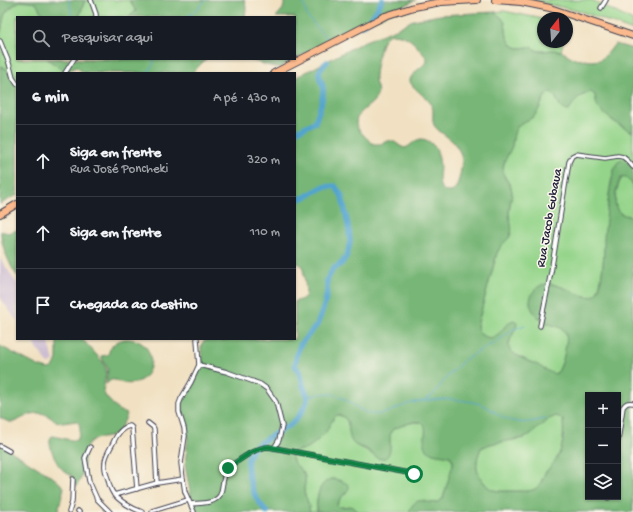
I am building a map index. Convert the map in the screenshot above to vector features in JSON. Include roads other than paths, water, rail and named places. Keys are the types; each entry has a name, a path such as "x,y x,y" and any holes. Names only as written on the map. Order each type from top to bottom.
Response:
{"highway":[{"path":"276,72 385,16 414,7 441,2 477,0"},
{"path":"495,0 521,2 550,8 633,36"},
{"path":"0,214 16,205"}],"street":[{"path":"91,0 96,16"},
{"path":"601,8 606,0"},
{"path":"0,41 16,82"},
{"path":"66,72 73,60"},
{"name":"Rua Jacob Gubaua","path":"540,326 569,162 572,156 576,154 605,158 618,156 623,157 633,167"},
{"path":"194,512 185,492 183,479 181,464 185,436 179,412 179,404 199,365 197,340"},
{"path":"199,365 227,372 260,384 267,389 276,402 282,426 279,440 274,448"},
{"path":"620,428 623,407 626,403 633,403"},
{"path":"148,423 154,429 157,483"},
{"path":"136,488 132,428 127,426 117,435 106,458 105,469 114,495 126,504 142,512"},
{"path":"0,446 9,450"},
{"path":"90,447 85,458 89,481 97,498 110,512"},
{"path":"191,504 205,503 219,497 228,468 263,447 414,474"},
{"path":"69,512 72,502 73,478"},
{"path":"114,495 157,483 183,479"},
{"path":"151,512 188,500"}],"waterway":[{"path":"69,0 72,16"},
{"path":"188,16 206,0"},
{"path":"301,0 307,16 329,41"},
{"path":"361,26 371,18 382,0"},
{"path":"147,72 151,68 155,60"},
{"path":"296,132 315,122 323,96 323,87 319,72 327,62"},
{"path":"267,512 258,500 252,488 247,467 248,459 250,453 259,443 289,426 299,416 305,405 308,397 303,386 301,375 295,365 297,354 300,345 317,325 325,303 327,280 333,269 342,263 347,255 350,242 342,196 335,186 323,187 303,198 296,199"},
{"path":"631,291 633,296"},
{"path":"423,401 432,396 447,377 464,360 495,343 514,329 525,325"},
{"path":"308,397 320,394 336,395 363,411 373,414 384,413 411,403 448,399 481,404 502,417 513,421 529,422 546,418"}]}
